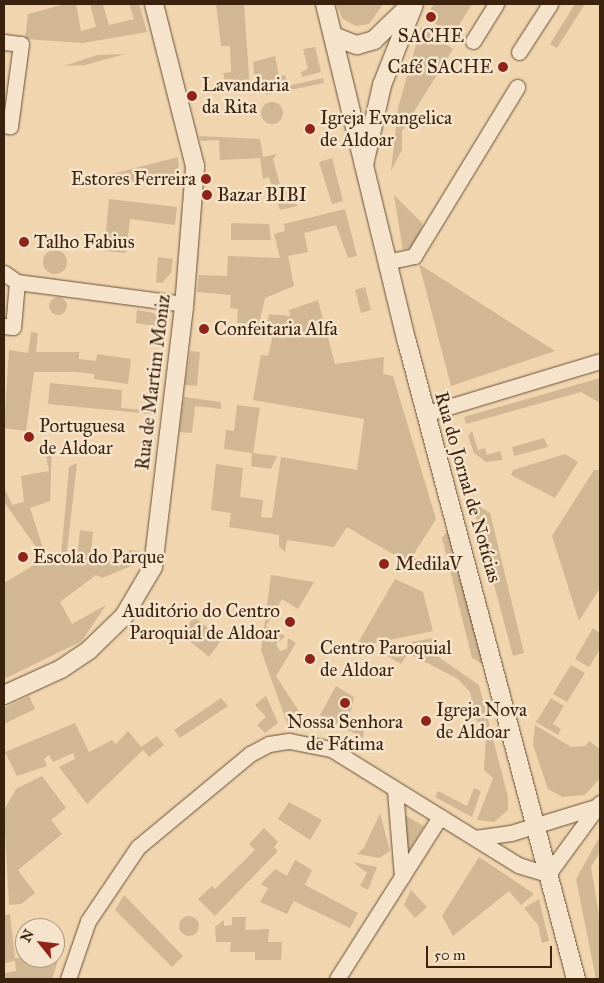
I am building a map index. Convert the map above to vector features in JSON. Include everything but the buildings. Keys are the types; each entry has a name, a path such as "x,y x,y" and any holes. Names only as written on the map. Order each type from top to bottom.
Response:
{"street":[{"name":"Rua de Martim Moniz","path":"4,695 61,669 89,650 124,616 150,577 184,304 195,166 154,4"},
{"name":"Rua do Jornal de Notícias","path":"325,4 362,170 425,414 537,825 576,979"},
{"path":"333,36 357,45 374,40 413,4"},
{"path":"362,170 382,85 413,4"},
{"path":"472,41 496,4"},
{"path":"519,52 550,4"},
{"path":"4,42 20,44 7,125"},
{"path":"386,262 414,256 517,87"},
{"path":"4,273 17,282 184,304"},
{"path":"4,326 13,327 17,282"},
{"path":"425,414 600,361"},
{"path":"68,979 88,922 138,847 250,754 269,744 288,741 320,744 518,865 548,874 600,804"},
{"path":"395,790 402,877"},
{"path":"475,838 537,825 600,804"},
{"path":"337,979 440,817"}],"shaded area":[{"path":"65,4 76,4 81,31 96,27 90,4 107,4 103,5 109,25 134,19 129,4 139,4 147,32 83,43 25,39 28,14"},
{"path":"216,4 244,4 250,90 227,90 223,73 231,72 230,46 221,46"},
{"path":"336,4 383,4 369,24 356,26 343,19"},
{"path":"434,4 472,4 453,35 426,18"},
{"path":"575,4 585,4 557,48 550,44"},
{"path":"421,27 453,49 402,131 402,150 391,171 398,108"},
{"path":"315,47 321,72 302,77 301,72 308,69 303,49"},
{"path":"125,54 85,65 64,66 97,55"},
{"path":"275,56 279,76 285,75 287,80 264,85 263,79 255,81 253,62"},
{"path":"323,78 324,83 266,95 265,91"},
{"path":"268,102 276,102 283,109 283,117 276,124 268,124 261,117 261,109"},
{"path":"199,136 260,139 263,157 277,154 273,159 282,192 293,189 297,206 280,210 269,177 263,179 260,158 220,160 219,140 201,141"},
{"path":"178,157 180,188 112,179 112,174"},
{"path":"332,158 343,201 332,204 319,162"},
{"path":"394,195 423,224 414,246 403,250"},
{"path":"109,199 177,207 175,225 130,219 126,253 104,251"},
{"path":"345,209 357,256 348,258 336,225 304,233 308,252 288,256 294,286 265,298 259,324 237,323 238,309 230,308 231,295 197,292 199,275 227,276 228,256 280,258 274,234 285,231 284,224"},
{"path":"231,223 269,224 271,240 231,240"},
{"path":"55,250 63,254 67,262 63,270 55,274 47,270 43,262 47,254"},
{"path":"158,257 173,259 171,273 162,283 156,282"},
{"path":"419,264 555,351 451,386"},
{"path":"365,287 371,310 361,313 355,290"},
{"path":"58,297 64,300 67,306 64,312 58,315 52,312 49,306 52,300"},
{"path":"318,300 335,364 384,357 383,374 393,376 436,519 415,552 418,569 347,527 334,547 287,540 285,552 279,546 279,535 229,527 231,513 211,510 216,464 243,468 240,497 263,500 261,517 272,518 281,457 357,470 364,419 253,400 261,355 268,356 272,339 273,329 266,328 269,314 290,316 289,310"},
{"path":"137,310 154,313 165,328 165,336 155,334 156,326 136,323"},
{"path":"31,332 38,333 36,352 79,352 79,359 96,361 97,354 131,359 128,384 94,379 94,374 34,372 26,431 4,428 9,350 28,353"},
{"path":"190,351 200,352 197,386 185,385"},
{"path":"600,378 600,403 581,392 466,424 464,417"},
{"path":"50,383 122,390 121,408 144,410 146,392 156,394 151,414 48,404"},
{"path":"184,397 221,402 221,409 195,406 192,433 179,432"},
{"path":"237,405 260,408 253,453 277,456 271,469 251,466 252,453 224,449 226,430 234,431"},
{"path":"472,431 478,450 485,448 487,455 500,451 503,460 486,462 474,453 468,436"},
{"path":"544,438 548,447 514,456 512,447"},
{"path":"52,446 50,501 30,508 44,551 41,554 4,502 4,487 12,505 24,502 21,476 49,471 44,447"},
{"path":"565,454 578,462 555,498 511,475 513,470"},
{"path":"77,463 67,551 77,559 80,530 93,532 90,560 128,562 129,550 139,551 138,559 134,565 102,578 96,575 60,602 72,624 106,605 82,641 4,679 4,583 44,559 49,565 61,556 69,467"},
{"path":"594,470 600,470 600,588 579,621 552,536"},
{"path":"472,502 490,513 524,653 513,656"},
{"path":"450,528 484,665 472,658 442,538"},
{"path":"271,575 314,582 298,609 282,599 266,626 285,636 276,644 280,651 287,649 288,638 296,643 276,676 300,713 293,726 288,726 261,650"},
{"path":"395,579 423,592 433,631 365,645 359,641"},
{"path":"194,617 222,639 209,657 181,634"},
{"path":"593,628 600,633 600,649 589,667 575,659"},
{"path":"434,638 440,658 479,685 508,797 508,810 494,822 477,820 493,778 484,770 486,736 475,717 470,692 458,679 408,653 401,664 384,654 387,646"},
{"path":"571,665 585,673 567,702 553,694"},
{"path":"336,686 354,697 350,715 364,730 363,738 320,715"},
{"path":"29,696 35,709 4,724 4,708"},
{"path":"266,696 278,723 265,733 257,725 266,717 255,705"},
{"path":"221,698 228,706 180,738 174,730"},
{"path":"551,698 564,706 553,724 561,729 558,735 536,722"},
{"path":"75,723 89,752 112,740 116,744 128,731 141,747 157,736 164,745 149,757 143,750 87,804 59,767 75,759 73,753 53,762 49,755 44,759 47,766 17,776 5,752"},
{"path":"535,725 571,747 585,746 589,741 600,749 600,778 585,795 563,797 548,789 533,745"},
{"path":"42,776 66,808 51,820 62,834 18,870 35,893 21,904 9,905 4,810 16,789"},
{"path":"474,788 481,791 472,817 435,797 438,791 467,806"},
{"path":"289,802 322,820 310,840 278,819"},
{"path":"380,813 390,851 379,858 357,854 364,848"},
{"path":"403,814 424,826 405,858"},
{"path":"264,828 278,842 274,847 278,851 215,916 198,899 212,886 215,889 255,850 249,844"},
{"path":"600,836 600,852 591,867 600,921 600,979 596,979 576,879"},
{"path":"479,857 534,894 521,905 509,891 453,936 442,916"},
{"path":"295,860 312,870 305,885 358,913 350,928 294,901 287,914 260,902 268,888 261,884 275,869 287,876"},
{"path":"353,862 377,867 368,890 360,886 367,873"},
{"path":"411,890 427,907 415,918 404,905"},
{"path":"124,895 183,956 172,967 115,910"},
{"path":"539,899 549,941 542,943 538,925 524,908"},
{"path":"10,914 15,961 4,963 4,915"},
{"path":"185,916 193,916 199,922 199,930 193,936 185,936 179,930 179,922"},
{"path":"232,917 246,917 245,930 269,929 268,942 282,942 281,960 255,960 255,952 230,952 231,942 216,942 215,927 224,920 224,926 232,925"},
{"path":"16,968 56,968 52,979 4,979 4,973 16,971"}],"place":[{"name":"SACHE","path":"431,17"},
{"name":"Café SACHE","path":"503,67"},
{"name":"Lavandaria da Rita","path":"192,96"},
{"name":"Igreja Evangelica de Aldoar","path":"310,129"},
{"name":"Estores Ferreira","path":"206,179"},
{"name":"Bazar BIBI","path":"207,195"},
{"name":"Talho Fabius","path":"24,242"},
{"name":"Confeitaria Alfa","path":"204,329"},
{"name":"Portuguesa de Aldoar","path":"29,437"},
{"name":"Escola do Parque","path":"23,557"},
{"name":"MedilaV","path":"384,564"},
{"name":"Auditório do Centro Paroquial de Aldoar","path":"290,622"},
{"name":"Centro Paroquial de Aldoar","path":"310,659"},
{"name":"Nossa Senhora de Fátima","path":"345,703"},
{"name":"Igreja Nova de Aldoar","path":"426,721"}]}
